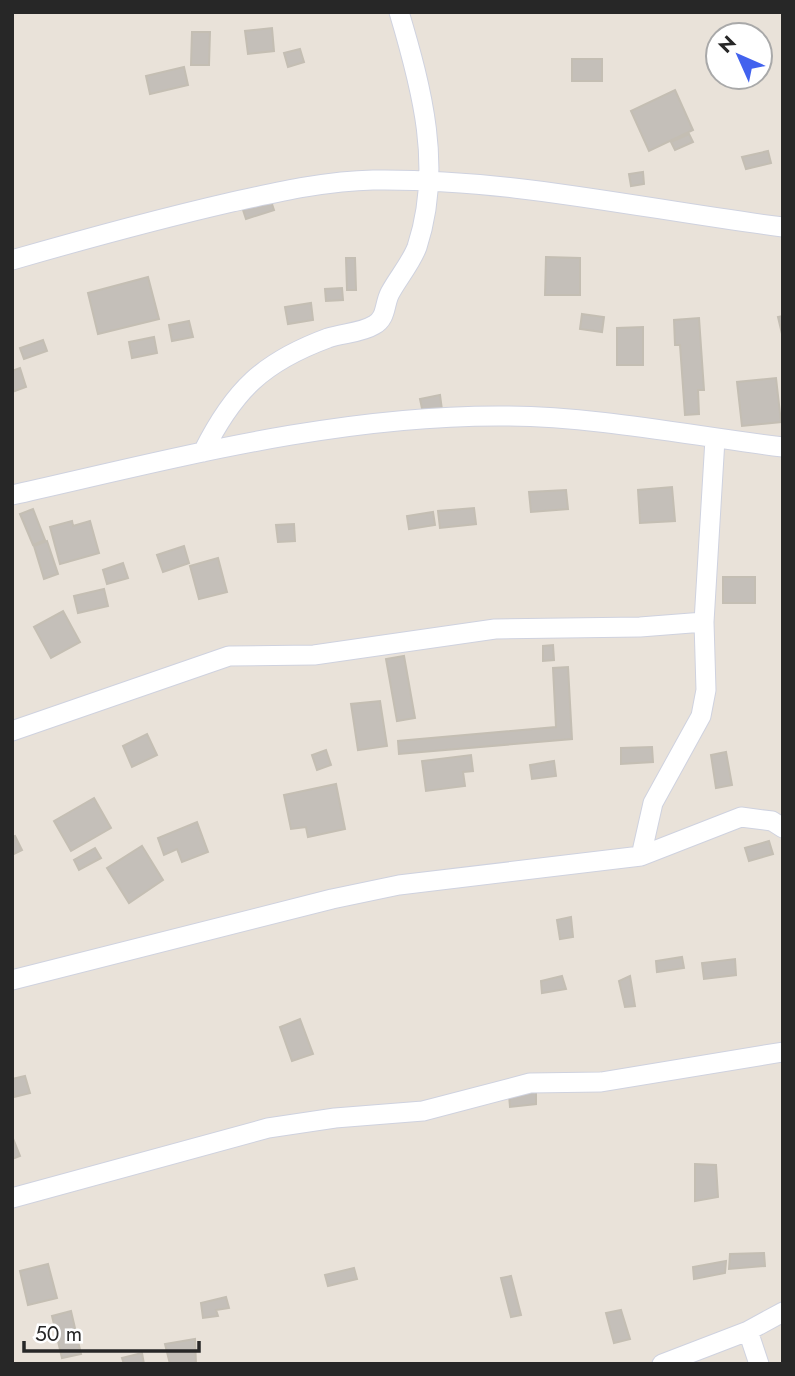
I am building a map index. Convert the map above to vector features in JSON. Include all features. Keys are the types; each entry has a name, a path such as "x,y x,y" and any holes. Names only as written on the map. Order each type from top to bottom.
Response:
{"street":[{"path":"203,452 232,405 269,365 286,354 379,322 391,291 416,250 431,182 429,145 416,69 399,12"},
{"path":"12,260 147,222 285,191 372,180 431,182 614,201 783,227"},
{"path":"12,495 203,452 329,428 442,418 510,416 609,425 783,447"},
{"path":"642,856 653,803 701,716 706,690 704,622 715,439"},
{"path":"12,731 229,656 314,655 495,629 640,627 704,622"},
{"path":"12,980 373,891 642,856 741,817 772,821 783,828"},
{"path":"12,1198 268,1128 335,1118 423,1111 530,1083 601,1082 783,1052"},
{"path":"662,1364 748,1331 783,1312"},
{"path":"748,1331 759,1364"}],"building":[{"path":"272,28 274,51 248,54 245,31"},
{"path":"192,32 210,32 209,65 191,65"},
{"path":"300,49 304,62 288,67 284,53"},
{"path":"572,59 602,59 602,81 572,81"},
{"path":"184,67 188,85 150,94 146,76"},
{"path":"675,90 693,130 649,151 631,111"},
{"path":"689,134 693,142 675,150 671,142"},
{"path":"768,151 771,163 746,169 742,157"},
{"path":"643,172 644,184 631,186 629,174"},
{"path":"269,195 274,210 246,219 241,204"},
{"path":"546,257 580,258 580,295 545,295"},
{"path":"346,258 355,258 356,290 347,290"},
{"path":"148,277 159,319 98,334 88,293"},
{"path":"342,288 343,300 326,301 325,289"},
{"path":"311,303 313,320 288,324 285,307"},
{"path":"582,314 604,317 602,332 580,329"},
{"path":"783,316 783,338 778,317"},
{"path":"699,318 704,390 698,390 699,414 685,415 680,345 675,345 674,320"},
{"path":"189,321 193,337 172,341 169,325"},
{"path":"643,327 643,365 617,365 617,328"},
{"path":"154,337 157,353 132,358 129,342"},
{"path":"43,340 47,351 24,359 20,348"},
{"path":"20,368 26,387 12,392 12,371"},
{"path":"776,378 781,422 742,426 737,382"},
{"path":"440,395 442,410 423,413 420,399"},
{"path":"672,487 675,521 640,523 638,490"},
{"path":"566,490 568,509 531,512 529,492"},
{"path":"474,508 476,524 440,528 438,511"},
{"path":"33,509 45,540 33,545 20,514"},
{"path":"433,512 435,525 409,529 407,516"},
{"path":"72,521 73,526 90,521 99,553 60,564 50,527"},
{"path":"294,524 295,541 278,542 276,525"},
{"path":"47,541 58,574 44,579 34,546"},
{"path":"184,546 189,563 163,572 157,555"},
{"path":"218,558 227,592 199,599 190,566"},
{"path":"123,563 128,578 107,584 103,570"},
{"path":"723,577 755,577 755,603 723,603"},
{"path":"104,589 108,606 78,613 74,596"},
{"path":"63,611 80,642 51,658 34,627"},
{"path":"553,645 554,660 543,661 543,646"},
{"path":"404,656 415,718 397,721 386,659"},
{"path":"568,667 572,739 399,754 398,741 556,727 553,668"},
{"path":"380,701 387,746 358,750 351,704"},
{"path":"147,734 157,755 132,767 123,746"},
{"path":"652,747 653,762 621,764 621,748"},
{"path":"326,750 331,765 317,770 312,755"},
{"path":"726,752 732,785 716,788 711,755"},
{"path":"471,755 473,771 463,772 465,786 426,791 422,761"},
{"path":"554,761 556,776 532,779 530,765"},
{"path":"336,784 345,829 308,837 306,827 291,829 284,795"},
{"path":"94,798 111,828 71,851 54,821"},
{"path":"197,822 208,852 182,862 177,849 164,855 158,838"},
{"path":"15,836 22,850 12,855 12,837"},
{"path":"769,841 773,854 749,861 745,848"},
{"path":"142,846 163,880 129,903 107,868"},
{"path":"95,848 101,858 79,870 74,860"},
{"path":"571,917 573,937 560,939 557,920"},
{"path":"682,957 684,968 657,972 656,961"},
{"path":"735,959 736,975 704,979 702,963"},
{"path":"562,976 566,989 542,993 541,981"},
{"path":"630,976 635,1006 625,1007 619,981"},
{"path":"300,1019 313,1054 292,1061 280,1027"},
{"path":"25,1076 30,1093 14,1097 12,1079"},
{"path":"536,1092 536,1104 510,1107 509,1095"},
{"path":"12,1136 20,1156 12,1159"},
{"path":"695,1164 716,1165 718,1197 695,1201"},
{"path":"764,1253 765,1266 729,1269 730,1254"},
{"path":"726,1261 725,1273 694,1279 693,1267"},
{"path":"48,1264 57,1298 28,1305 20,1271"},
{"path":"354,1268 357,1279 328,1286 325,1275"},
{"path":"511,1276 521,1315 511,1317 501,1278"},
{"path":"226,1297 229,1308 216,1310 218,1316 203,1318 201,1303"},
{"path":"621,1310 630,1339 614,1343 606,1313"},
{"path":"71,1311 81,1354 62,1358 52,1316"},
{"path":"195,1339 196,1364 170,1364 165,1344"},
{"path":"142,1353 144,1364 124,1364 122,1358"}]}
